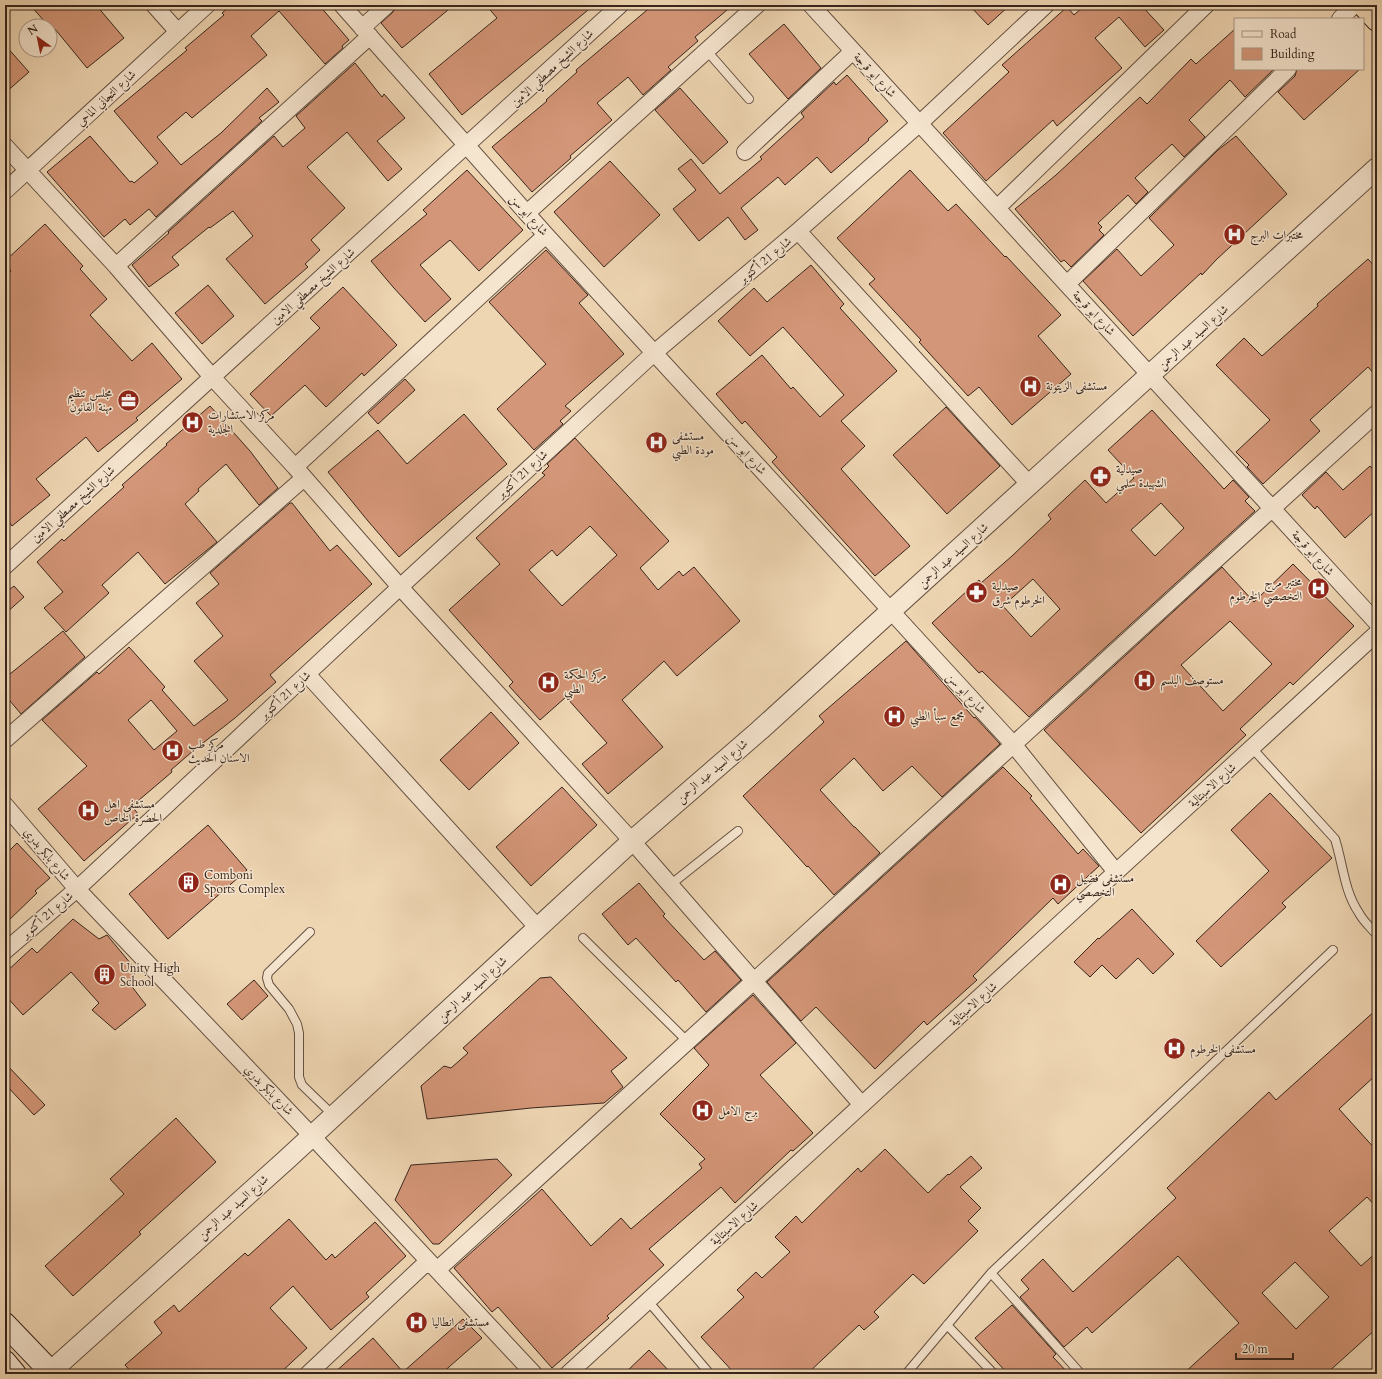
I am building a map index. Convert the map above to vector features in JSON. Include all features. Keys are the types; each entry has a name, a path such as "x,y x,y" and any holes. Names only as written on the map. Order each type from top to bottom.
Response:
{"highway":[{"path":"1363,5 1377,20"}],"main road":[{"path":"5,1324 51,1373"},
{"path":"5,1362 16,1374"}],"street":[{"path":"154,5 178,32"},
{"name":"شارع التجاني الماحي","path":"5,191 207,5"},
{"name":"شارع ابو سن","path":"342,5 546,235 1013,744 1116,872"},
{"path":"116,266 366,32 387,5"},
{"name":"شارع الشيخ مصطفي الامين","path":"5,566 213,378 620,5"},
{"path":"527,213 758,5"},
{"name":"شارع ابو قرجة","path":"811,5 1377,623"},
{"name":"شارع 21 أكتوبر","path":"5,951 77,889 400,587 654,353 798,231 920,123 1046,5"},
{"path":"997,208 1206,5"},
{"path":"1341,18 1354,5"},
{"path":"745,152 853,51"},
{"path":"1067,284 1287,70"},
{"path":"5,146 116,266 213,378 300,473 400,587 632,841 862,1105"},
{"name":"شارع السيد عبد الرحمن","path":"51,1373 334,1116 632,841 760,730 1377,168"},
{"path":"798,231 1030,485"},
{"path":"5,740 300,473 546,235"},
{"path":"308,1374 687,1041 1377,413"},
{"name":"شارع الاسبتالية","path":"568,1374 1377,633"},
{"path":"307,674 538,928"},
{"name":"شارع بابكر بدري","path":"5,805 77,889 312,1136 534,1374"}],"lane":[{"path":"706,51 749,99"},
{"path":"1252,748 1335,839 1351,900 1359,914 1377,935"},
{"path":"670,885 738,831"},
{"path":"310,932 268,973 267,978 270,985 289,1009 297,1024 299,1033 299,1077 302,1085 334,1116"},
{"path":"583,938 687,1041"},
{"path":"906,1374 991,1273 1333,950"},
{"path":"991,1273 1081,1374"},
{"path":"648,1301 710,1374"},
{"path":"947,1325 994,1374"}],"building":[{"path":"30,5 96,5 124,38 87,68 58,33 58,18 42,18"},
{"path":"231,5 319,5 349,40 342,46 343,48 325,64 279,11 251,36 267,55 192,118 186,112 157,137 181,165 221,133 267,88 279,102 259,118 262,121 156,217 149,209 130,225 125,219 104,237 47,172 90,136 130,182 132,181 134,183 158,163 114,111 187,50 185,48 224,15 222,13"},
{"path":"397,5 454,5 402,48 381,23 393,12"},
{"path":"486,5 594,5 462,115 429,74 497,18"},
{"path":"653,5 733,5 695,37 698,41 668,67 671,70 643,95 628,77 597,103 612,120 570,156 571,158 532,192 492,147 547,101 546,100 577,72 576,70"},
{"path":"969,5 1010,5 988,25"},
{"path":"1085,5 1141,5 1164,30 1145,47 1119,17 1095,38 1122,68 1057,126 1053,120 986,181 943,133 1009,72 1002,65 1067,7 1074,15"},
{"path":"784,24 821,68 788,99 749,54"},
{"path":"1234,30 1234,70 1273,70 1245,97 1230,80 1189,120 1205,137 1184,157 1172,144 1135,178 1148,192 1136,204 1128,195 1098,223 1102,227 1099,230 1104,235 1071,267 1064,260 1061,262 1015,209 1056,175 1140,97 1147,104 1191,59 1196,64"},
{"path":"5,45 29,72 5,93"},
{"path":"355,63 382,97 384,94 405,118 377,141 402,169 388,181 347,132 307,167 345,208 311,240 320,250 305,264 308,267 265,304 226,259 253,236 233,211 210,228 209,227 172,257 179,265 149,287 132,265 274,136 283,147 305,128 296,116"},
{"path":"1297,70 1359,70 1304,120 1278,92 1295,76"},
{"path":"847,75 888,121 868,139 869,140 831,173 817,157 785,185 778,177 741,208 758,230 745,240 728,217 699,241 673,209 696,190 678,169 691,159 720,194 762,159 760,157 804,117 801,113 834,82 836,85"},
{"path":"680,88 728,142 703,164 655,110"},
{"path":"1236,136 1287,194 1216,260 1202,275 1201,273 1133,336 1083,281 1117,249 1141,276 1174,245 1149,218 1218,150"},
{"path":"610,161 660,215 604,267 554,212"},
{"path":"467,170 523,230 479,271 450,240 420,265 451,299 425,322 371,261 427,214 423,210"},
{"path":"910,170 948,211 956,204 1061,315 1038,336 1071,374 1012,425 979,387 968,396 919,342 921,340 869,284 875,279 837,238"},
{"path":"45,224 83,266 80,269 107,299 90,315 132,361 152,343 182,379 136,418 138,420 98,452 86,437 36,479 50,495 12,526 5,517 5,277 11,271 5,264 5,261"},
{"path":"546,250 588,295 579,303 624,354 565,406 571,411 560,421 563,424 534,450 497,409 546,364 489,302"},
{"path":"1368,259 1377,269 1377,377 1368,367 1310,420 1320,431 1263,484 1247,467 1249,465 1236,452 1270,420 1216,365 1244,338 1262,356 1318,306 1317,304"},
{"path":"811,265 844,304 840,308 897,371 841,421 865,446 841,469 910,546 875,576 772,462 777,457 745,421 742,424 716,394 762,355 791,389 793,387 820,417 844,395 783,327 750,356 718,321 754,288 767,302"},
{"path":"208,285 234,316 202,344 175,313"},
{"path":"343,287 397,345 364,376 362,373 326,407 305,385 271,416 250,394 320,328 310,318"},
{"path":"405,379 415,390 378,424 368,413"},
{"path":"210,406 250,451 278,488 259,505 226,464 198,489 199,491 185,504 217,542 165,584 138,552 102,585 109,593 66,632 44,608 63,592 37,562 62,539 64,541 124,487 122,485"},
{"path":"946,407 1000,466 947,514 893,455"},
{"path":"1152,410 1224,489 1233,480 1249,497 1245,501 1255,511 1029,717 982,671 979,673 932,623 979,580 981,583 1012,556 1051,519 1048,515 1085,480 1106,503 1134,478 1108,450","holes":["1161,503 1184,528 1155,556 1131,530","1033,579 1060,609 1031,637 1003,606"]},
{"path":"464,414 507,464 399,557 328,472 378,430 407,464"},
{"path":"575,438 669,541 640,568 658,590 679,571 683,576 694,567 740,621 677,676 664,661 622,700 663,747 608,794 582,764 607,743 566,697 540,720 509,686 513,682 449,610 500,564 476,538 545,475 542,473 549,466 547,464","holes":["590,526 617,555 562,606 529,570 552,550 557,556"]},
{"path":"1370,466 1377,474 1377,509 1345,538 1317,506 1315,509 1302,495 1326,472 1343,490"},
{"path":"290,503 292,503 330,551 337,545 372,584 270,675 276,682 235,718 194,750 171,770 172,772 132,806 138,814 84,861 38,809 87,766 42,720 97,672 99,674 129,647 165,687 162,690 194,726 228,700 194,661 223,636 196,603 219,584 210,573","holes":["151,700 177,731 154,750 128,720"]},
{"path":"1293,564 1354,626 1293,685 1290,682 1240,729 1246,735 1141,833 1044,730 1222,567 1254,602","holes":["1230,621 1272,664 1223,711 1181,665"]},
{"path":"14,586 24,597 5,614 5,593"},
{"path":"63,631 85,657 21,714 5,695 5,678"},
{"path":"906,641 974,718 975,717 1000,744 942,797 912,766 883,791 854,758 820,790 880,853 834,895 743,796 824,722 819,716"},
{"path":"491,712 519,743 469,790 440,760"},
{"path":"1003,767 1032,796 1030,798 1078,854 1083,849 1099,866 1058,904 1053,898 973,976 977,980 927,1025 924,1021 875,1069 816,1007 801,1021 767,982"},
{"path":"562,787 597,825 531,886 496,847"},
{"path":"1270,793 1332,858 1282,903 1286,907 1221,967 1196,941 1269,871 1231,830"},
{"name":"Comboni Sports Complex","path":"208,825 247,870 168,939 129,894"},
{"path":"17,843 50,878 35,891 37,893 5,924 5,855"},
{"path":"639,883 665,914 663,916 704,960 715,951 741,980 706,1012 678,980 676,982 636,938 628,945 602,914"},
{"path":"1132,909 1174,954 1153,974 1138,958 1116,979 1102,965 1090,977 1074,962 1098,938 1099,939"},
{"name":"Unity High School","path":"73,919 99,939 107,935 136,970 130,984 146,1005 115,1030 92,1010 99,1003 71,972 23,1015 5,995 5,973 32,948 37,953"},
{"path":"551,977 627,1058 611,1071 623,1087 604,1103 531,1108 427,1119 421,1086 444,1066 451,1068 468,1053 463,1048 540,978"},
{"path":"254,980 268,996 242,1020 227,1004"},
{"path":"753,995 796,1043 760,1075 813,1133 793,1151 791,1150 735,1203 721,1187 649,1249 664,1265 607,1316 609,1318 552,1368 498,1307 492,1312 454,1268 542,1189 591,1246 621,1218 631,1229 702,1168 699,1164 705,1159 660,1114 709,1065 694,1048"},
{"path":"1377,1009 1377,1074 1339,1109 1377,1151 1377,1208 1367,1197 1329,1231 1361,1266 1377,1252 1377,1328 1326,1374 1183,1374 1239,1323 1178,1256 1092,1333 1087,1327 1064,1347 1020,1297 1029,1289 1021,1280 1043,1259 1073,1292 1176,1198 1167,1188 1269,1092 1276,1100","holes":["1295,1262 1329,1297 1296,1329 1262,1293"]},
{"path":"5,1063 45,1105 34,1115 5,1084"},
{"path":"176,1118 216,1162 139,1232 141,1234 73,1296 45,1266 124,1194 110,1179"},
{"path":"885,1149 928,1193 948,1174 949,1175 971,1156 982,1168 960,1187 981,1208 968,1221 978,1231 924,1284 913,1274 874,1312 879,1317 864,1330 859,1325 807,1374 735,1374 701,1337 744,1297 737,1290 756,1272 762,1278 790,1252 775,1237 796,1216 802,1223 858,1168 861,1172"},
{"path":"497,1159 512,1175 439,1244 433,1244 395,1200 411,1165"},
{"path":"289,1219 326,1260 332,1254 335,1258 375,1222 406,1256 366,1293 369,1297 331,1330 293,1286 270,1308 307,1348 279,1374 133,1374 125,1365 162,1333 154,1322 174,1305 179,1312 245,1253 248,1256"},
{"path":"1012,1305 1056,1354 1053,1357 1069,1374 1008,1374 975,1338"},
{"path":"463,1319 482,1338 441,1374 333,1374 373,1338 403,1372"},
{"path":"649,1350 672,1374 624,1374"}],"place":[{"name":"مختبرات البرج","path":"1235,235"},
{"name":"مستشفى الزيتونة","path":"1030,386"},
{"name":"مجلس تنظيم مهنة القانون","path":"128,400"},
{"name":"مركز الاستشارات الجلدية","path":"193,422"},
{"name":"مستشفى مودة الطبي","path":"656,443"},
{"name":"صيدلية الشهيدة سلمي","path":"1101,476"},
{"name":"مختبر مرج التخصصي الخرطوم","path":"1318,589"},
{"name":"صيدلية الخرطوم شرق","path":"976,593"},
{"name":"مستوصف البلسم","path":"1145,680"},
{"name":"مركز الحكمة الطبي","path":"548,682"},
{"name":"مجمع سبأ الطبي","path":"895,716"},
{"name":"مركز طب الاسنان الحديث","path":"173,751"},
{"name":"مستشفى اهل الحضرة الخاص","path":"88,811"},
{"name":"Comboni Sports Complex","path":"188,882"},
{"name":"مستشفى فضيل التخصصي","path":"1061,885"},
{"name":"Unity High School","path":"104,975"},
{"name":"مستشفى الخرطوم","path":"1174,1049"},
{"name":"برج الامل","path":"703,1111"},
{"name":"مستشفى انطاليا","path":"416,1322"}]}
